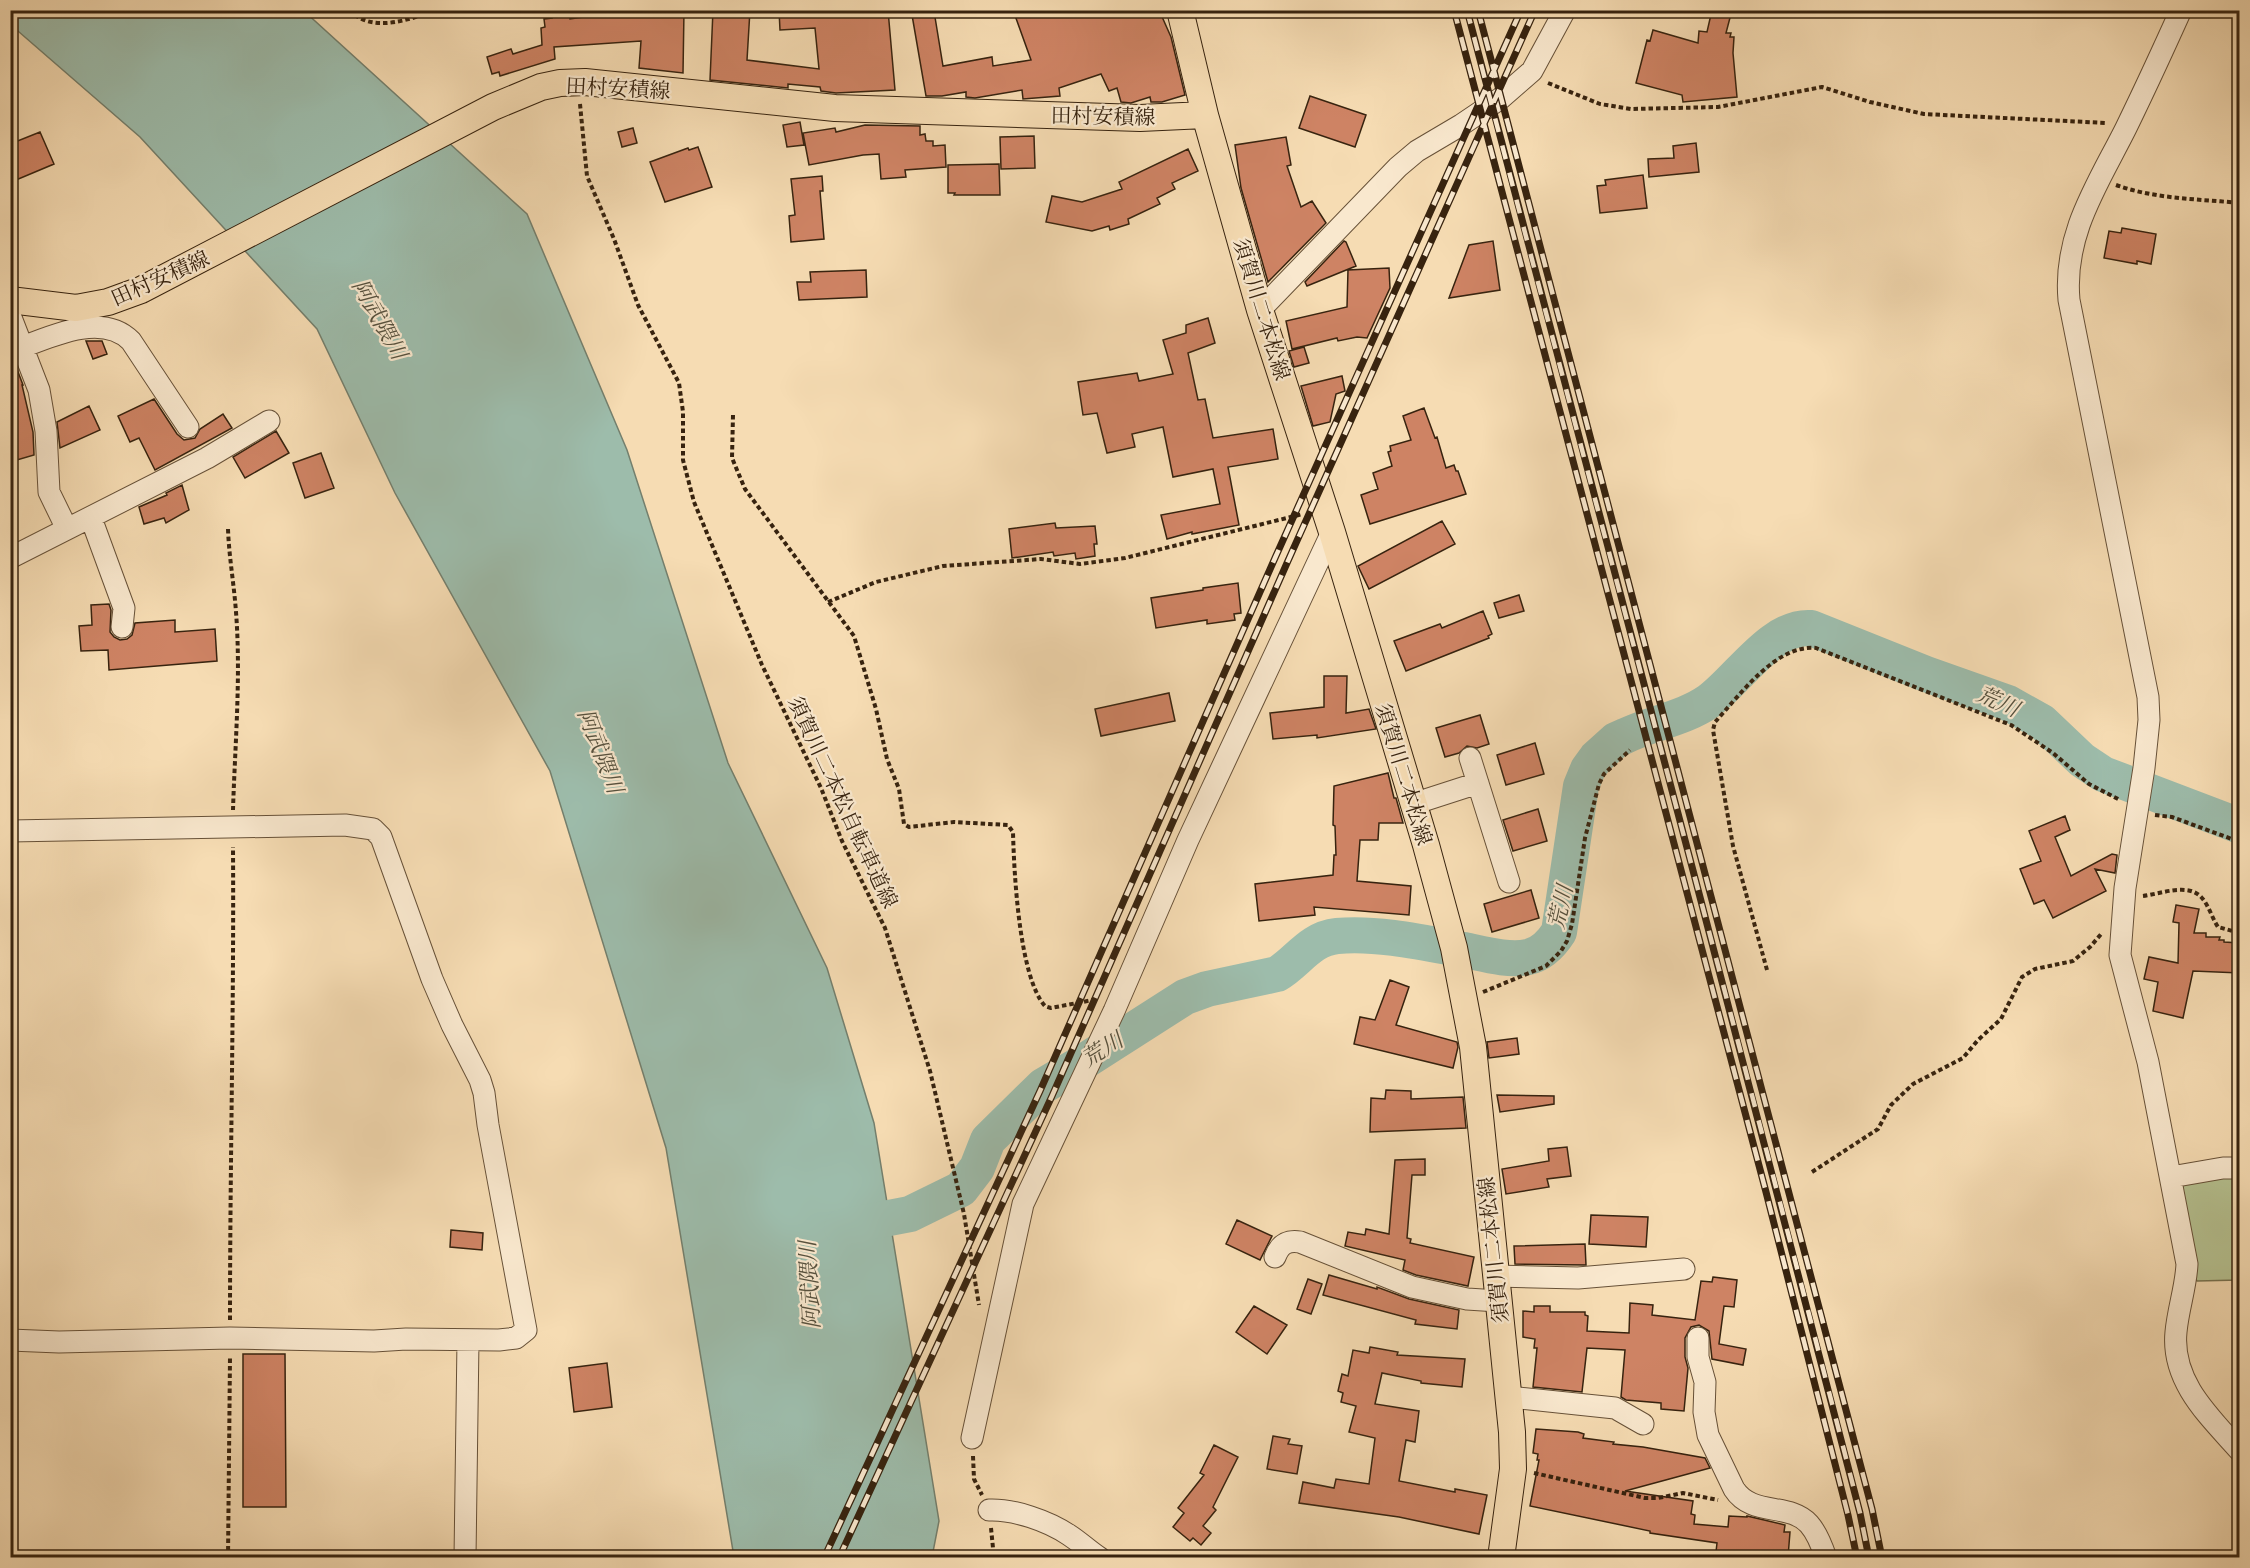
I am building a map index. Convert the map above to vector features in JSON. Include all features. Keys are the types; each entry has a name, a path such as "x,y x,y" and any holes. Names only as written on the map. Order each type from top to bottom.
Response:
{"main road":[{"name":"須賀川二本松線","path":"1180,10 1205,115 1260,310 1332,532 1454,948 1473,1047 1509,1397 1513,1469 1501,1557"},
{"name":"田村安積線","path":"11,306 65,308 92,306 141,290 199,262 460,123 541,87 576,82 623,85 835,108 1140,118 1205,115"}],"street":[{"path":"1260,310 1405,161 1501,98 1527,76 1541,59 1565,10"},
{"path":"2181,10 2074,236 2067,285 2145,680 2149,720 2124,897 2120,955 2148,1062 2187,1264 2185,1290 2176,1334 2175,1358 2184,1382 2210,1417 2240,1451"},
{"path":"11,306 16,350 39,390 46,431 49,492 68,529"},
{"path":"16,350 92,326 119,332 131,341 188,427"},
{"path":"10,558 207,458 268,421"},
{"path":"91,518 124,608 122,627"},
{"path":"972,1438 1023,1204 1118,1002 1188,840 1332,532"},
{"path":"1470,758 1509,882"},
{"path":"1413,804 1478,783"},
{"path":"10,831 345,825 373,830 381,837 432,979 484,1093 526,1330 522,1335 510,1340 374,1341 230,1338 59,1342 10,1340"},
{"path":"2170,1177 2223,1168 2239,1168"},
{"path":"1275,1257 1279,1248 1286,1242 1294,1241 1340,1257 1412,1287 1467,1299 1497,1289 1578,1278 1684,1269"},
{"path":"1698,1338 1698,1357 1705,1382 1703,1397 1709,1441 1734,1490 1751,1505 1801,1518 1812,1529 1826,1557"},
{"path":"465,1557 468,1340"},
{"path":"1509,1397 1615,1408 1643,1424"},
{"path":"989,1510 1002,1510 1049,1525 1069,1535 1100,1557"}],"path":[{"path":"349,10 363,20 380,24 439,10"},
{"path":"1527,76 1600,104 1631,109 1718,107 1822,87 1870,102 1924,114 2127,124"},
{"name":"須賀川二本松自転車道線","path":"576,82 579,89 587,176 614,239 638,305 679,383 683,412 683,460 694,502 762,665 821,788 842,842 885,928 930,1071 964,1214 979,1301 978,1312"},
{"path":"2100,179 2134,191 2240,203"},
{"path":"733,415 732,458 745,489 849,629 858,647 876,709 887,759 901,796 904,824 909,827 954,822 1011,827 1026,956 1030,976 1042,1003 1051,1008 1088,1000 1102,999 1118,1002"},
{"path":"828,602 876,582 943,566 1041,559 1080,564 1125,558 1324,508"},
{"path":"228,529 238,660 232,828 234,970 230,1137 228,1557"},
{"path":"1767,970 1733,846 1713,730 1715,722 1770,665 1791,651 1805,647 1816,648 2011,725 2053,753 2089,784 2121,800 2130,814 2172,817 2240,842"},
{"path":"1463,997 1490,990 1546,966 1561,951 1572,924 1586,838 1599,784 1604,774 1630,750"},
{"path":"2124,897 2145,896 2174,890 2198,894 2218,927 2240,933"},
{"path":"1812,1172 1878,1129 1891,1105 1913,1084 1963,1058 1978,1040 2001,1019 2022,977 2035,969 2067,964 2078,958 2106,929 2122,919"},
{"path":"972,1438 974,1479 989,1510 994,1557"},
{"path":"1513,1469 1645,1498 1683,1493 1730,1503 1744,1501"}],"green space":[{"path":"2239,1174 2239,1280 2197,1281 2181,1180"}],"water":[{"name":"阿武隈川","path":"11,10 304,11 527,214 627,450 728,763 827,968 874,1123 939,1521 932,1557 734,1557 666,1148 550,771 395,493 317,329 140,137 11,25"}],"building":[{"path":"635,10 684,10 683,73 639,68 641,41 554,47 555,59 500,76 499,72 492,74 487,57 511,49 513,54 542,45 541,28 545,27 544,19 552,18 551,15 569,13 570,19"},
{"path":"713,10 750,10 747,60 819,69 815,28 780,30 779,10 888,10 895,90 836,93 821,91 820,87 788,84 788,88 710,80"},
{"path":"1013,10 1082,10 1084,16 1102,10 1105,15 1125,10 1159,10 1171,37 1185,95 1162,102 1151,102 1150,97 1131,103 1121,102 1117,88 1109,91 1101,74 1059,88 1060,96 1023,99 1022,90 975,98 966,97 966,92 926,96 912,15 934,11 943,66 992,57 993,66 1031,60"},
{"path":"1712,10 1732,10 1726,33 1731,33 1730,37 1734,37 1737,97 1683,102 1682,95 1636,83 1647,40 1650,41 1653,30 1698,43 1699,31 1707,32"},
{"path":"1310,96 1366,115 1355,147 1299,128"},
{"path":"800,122 804,145 787,147 783,125"},
{"path":"865,125 920,126 920,135 925,134 926,141 933,141 933,146 945,145 946,167 905,170 906,177 881,179 879,154 809,165 803,133 835,128 836,132"},
{"path":"633,128 637,143 622,147 618,132"},
{"path":"40,132 54,164 16,180 10,166 10,144"},
{"path":"1034,136 1035,168 1001,169 1000,137"},
{"path":"1286,137 1291,165 1287,166 1301,207 1312,201 1326,223 1268,282 1241,188 1235,145"},
{"path":"1696,143 1699,172 1649,177 1648,159 1674,158 1673,146"},
{"path":"698,147 712,187 665,202 650,162 688,148 689,150"},
{"path":"1188,149 1198,171 1172,183 1175,189 1157,198 1160,204 1128,219 1129,224 1110,230 1109,226 1092,231 1046,222 1052,196 1082,202 1122,189 1119,182"},
{"path":"999,164 1000,195 948,193 948,165"},
{"path":"1643,175 1647,208 1600,213 1597,186 1606,185 1605,180"},
{"path":"822,176 823,191 820,191 824,239 791,242 789,216 795,215 791,179"},
{"path":"2122,228 2156,234 2151,264 2104,258 2109,231 2121,233"},
{"path":"1344,241 1356,266 1307,286 1305,282"},
{"path":"1493,241 1500,290 1449,298 1469,245"},
{"path":"1389,268 1390,288 1367,338 1357,337 1338,341 1337,338 1292,349 1286,321 1347,307 1348,270"},
{"path":"866,270 867,297 799,300 797,282 811,282 810,272"},
{"path":"1208,318 1215,343 1188,353 1198,400 1205,399 1213,438 1273,429 1278,459 1228,467 1239,525 1192,534 1192,532 1167,539 1161,515 1220,504 1213,469 1173,477 1163,427 1132,434 1135,447 1107,453 1097,413 1083,415 1078,382 1137,373 1139,381 1173,374 1163,340 1186,333 1186,325"},
{"path":"86,341 102,341 107,354 93,359"},
{"path":"1304,347 1309,363 1294,367 1289,351"},
{"path":"10,364 15,364 23,385 33,432 34,455 10,462"},
{"path":"1342,376 1345,391 1336,394 1330,422 1313,426 1301,386"},
{"path":"154,399 177,434 184,440 195,438 200,429 223,414 232,428 155,470 139,438 130,442 118,416"},
{"path":"89,406 100,430 60,448 57,422"},
{"path":"1424,408 1435,438 1437,437 1446,468 1454,465 1466,494 1370,524 1361,495 1378,489 1373,473 1392,466 1388,452 1391,451 1390,446 1411,440 1403,416"},
{"path":"276,431 289,453 245,478 233,457"},
{"path":"321,453 334,488 305,498 293,463"},
{"path":"182,485 189,510 166,523 164,518 144,524 139,507 167,495 166,493"},
{"path":"1442,521 1455,544 1369,589 1358,566"},
{"path":"1055,523 1056,528 1095,526 1097,544 1094,544 1095,556 1076,559 1075,553 1054,556 1053,552 1012,558 1009,529"},
{"path":"1238,583 1241,613 1234,614 1235,620 1207,624 1207,620 1156,628 1151,598"},
{"path":"1519,595 1524,611 1499,618 1494,603"},
{"path":"109,604 110,632 120,640 132,635 135,623 175,620 175,632 215,629 217,661 109,670 108,650 81,651 79,626 92,625 91,605"},
{"path":"1483,611 1492,634 1488,636 1489,638 1406,671 1394,641 1440,624 1442,628"},
{"path":"1324,676 1347,676 1346,713 1369,709 1376,729 1317,738 1317,735 1273,739 1270,713 1324,707"},
{"path":"1169,693 1175,721 1101,736 1095,709"},
{"path":"1480,715 1489,744 1477,748 1467,746 1459,753 1445,757 1436,728"},
{"path":"1535,743 1544,774 1506,785 1497,755"},
{"path":"1388,773 1403,823 1379,823 1378,840 1360,840 1357,881 1411,886 1409,915 1314,907 1315,915 1259,921 1255,884 1333,875 1334,855 1336,855 1335,826 1333,825 1334,786"},
{"path":"1538,809 1547,841 1513,851 1503,820"},
{"path":"2065,816 2070,830 2055,837 2071,876 2112,854 2117,855 2115,873 2095,869 2106,891 2053,918 2044,900 2034,904 2020,869 2041,861 2029,831"},
{"path":"1531,890 1539,918 1492,932 1484,904"},
{"path":"2176,905 2199,909 2194,933 2206,933 2206,937 2220,937 2219,940 2224,940 2224,942 2240,943 2240,973 2193,971 2183,1018 2153,1011 2158,982 2144,979 2149,957 2178,963 2179,923 2173,922"},
{"path":"1390,980 1409,987 1396,1025 1457,1042 1453,1068 1354,1044 1360,1017 1375,1020"},
{"path":"1517,1038 1519,1054 1489,1058 1487,1042"},
{"path":"1386,1090 1411,1091 1411,1099 1463,1097 1466,1128 1370,1132 1371,1098 1385,1099"},
{"path":"1497,1095 1554,1096 1554,1104 1500,1112"},
{"path":"1567,1147 1571,1176 1547,1179 1549,1187 1506,1194 1502,1169 1549,1161 1548,1149"},
{"path":"1425,1159 1425,1175 1412,1175 1407,1238 1411,1239 1410,1243 1474,1257 1468,1286 1416,1275 1403,1270 1405,1260 1345,1246 1348,1232 1365,1235 1366,1229 1389,1234 1395,1160"},
{"path":"1591,1215 1648,1217 1646,1247 1589,1244"},
{"path":"1237,1220 1272,1236 1260,1260 1226,1244"},
{"path":"451,1230 483,1233 482,1250 450,1247"},
{"path":"1585,1244 1586,1265 1515,1264 1514,1246"},
{"path":"1329,1275 1377,1289 1377,1287 1409,1299 1459,1310 1457,1329 1415,1324 1416,1320 1323,1295"},
{"path":"1713,1277 1737,1280 1734,1307 1724,1306 1719,1344 1746,1349 1743,1365 1712,1359 1709,1331 1699,1325 1691,1327 1685,1338 1685,1357 1688,1368 1684,1411 1661,1409 1661,1403 1626,1400 1621,1397 1625,1350 1587,1348 1582,1392 1533,1387 1537,1348 1534,1348 1535,1339 1523,1337 1523,1311 1534,1312 1534,1306 1550,1306 1550,1312 1585,1312 1588,1316 1587,1331 1629,1333 1630,1303 1653,1305 1652,1315 1695,1320 1701,1281 1712,1282"},
{"path":"1308,1279 1322,1284 1311,1314 1297,1309"},
{"path":"1254,1306 1287,1325 1267,1354 1236,1332"},
{"path":"1370,1347 1398,1352 1397,1355 1465,1359 1462,1387 1421,1383 1421,1381 1382,1373 1375,1404 1419,1411 1415,1442 1406,1440 1399,1481 1455,1492 1455,1489 1487,1495 1479,1534 1399,1517 1299,1503 1303,1482 1334,1488 1336,1479 1369,1484 1375,1438 1349,1432 1356,1406 1341,1402 1343,1393 1338,1391 1342,1374 1348,1376 1353,1350 1369,1353"},
{"path":"243,1354 285,1354 286,1507 243,1507"},
{"path":"607,1363 612,1407 574,1412 569,1368"},
{"path":"1536,1429 1578,1432 1584,1434 1583,1438 1705,1458 1710,1468 1625,1491 1693,1501 1691,1514 1695,1515 1694,1524 1728,1527 1729,1516 1747,1516 1785,1525 1784,1532 1790,1532 1788,1557 1716,1552 1717,1543 1650,1533 1650,1531 1530,1506 1539,1460 1537,1460 1538,1454 1533,1453"},
{"path":"1273,1436 1290,1439 1288,1444 1302,1446 1297,1474 1267,1469"},
{"path":"1214,1445 1238,1457 1213,1507 1216,1510 1203,1526 1211,1533 1201,1545 1193,1538 1190,1541 1173,1527 1184,1513 1178,1508 1204,1475 1200,1473"}],"waterway":[{"name":"荒川","path":"842,1227 910,1214 961,1189 977,1168 988,1140 1043,1086 1185,997 1207,989 1277,974 1311,946 1327,938 1352,935 1384,937 1512,958 1533,956 1542,951 1559,932 1581,786 1588,769 1596,758 1616,740 1700,707 1769,644 1797,629 1811,628 1926,674 2008,703 2042,722 2082,760 2103,774 2240,826"}],"railway":[{"path":"1454,10 1766,1192 1857,1558"},
{"path":"1467,10 1812,1325 1860,1513 1869,1558"},
{"path":"1478,10 1872,1509 1882,1558"},
{"path":"824,1558 1040,1091 1275,558 1521,10"},
{"path":"839,1558 1052,1096 1287,563 1535,10"}]}
